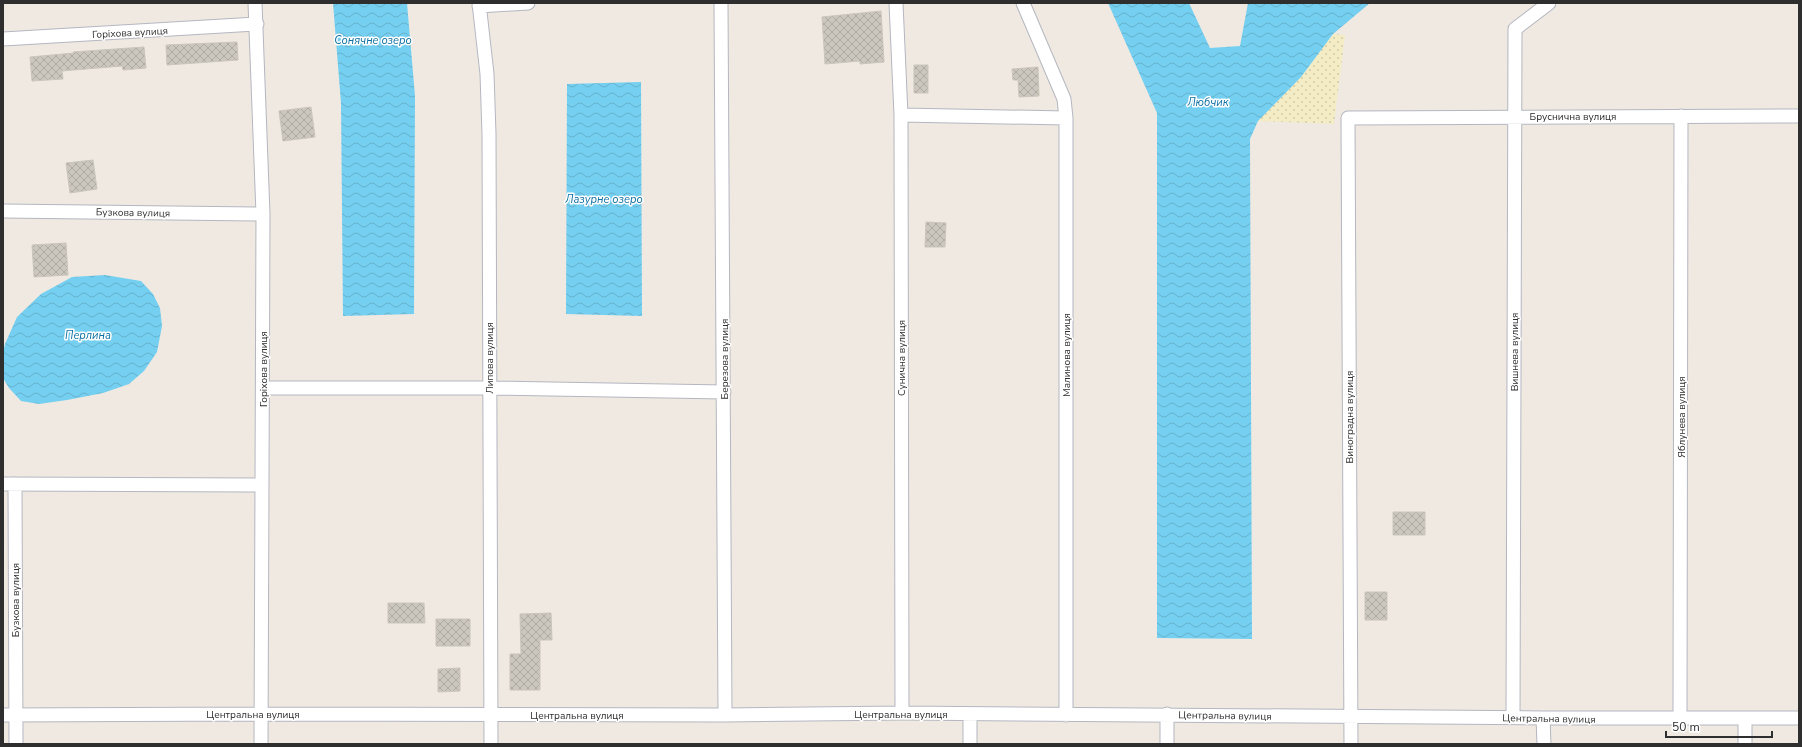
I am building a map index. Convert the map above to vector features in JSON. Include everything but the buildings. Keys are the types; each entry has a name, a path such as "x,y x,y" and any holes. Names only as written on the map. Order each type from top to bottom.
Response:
{"street":[{"name":"Горіхова вулиця","path":"255,3 257,24 263,214 261,744"},
{"path":"479,5 528,3"},
{"name":"Березова вулиця","path":"721,3 725,716"},
{"name":"Сунична вулиця","path":"896,3 901,115 902,713"},
{"name":"Малинова вулиця","path":"1023,3 1064,99 1066,118 1066,714"},
{"name":"Вишнева вулиця","path":"1513,717 1515,28 1549,3"},
{"name":"Липова вулиця","path":"479,5 487,74 490,134 489,388 491,744"},
{"name":"Горіхова вулиця","path":"3,39 257,24"},
{"path":"901,115 1066,118"},
{"name":"Бруснична вулиця","path":"1348,118 1514,116 1799,116"},
{"name":"Яблунева вулиця","path":"1680,718 1681,116"},
{"name":"Виноградна вулиця","path":"1348,118 1351,744"},
{"name":"Бузкова вулиця","path":"3,211 263,214"},
{"path":"263,388 489,388 724,392"},
{"name":"Бузкова вулиця","path":"16,744 9,715 9,484 262,485"},
{"name":"Центральна вулиця","path":"9,715 492,714 725,716 902,713 1543,718 1799,718"},
{"path":"970,714 970,744"},
{"path":"1167,714 1167,744"},
{"path":"1543,718 1544,744"},
{"path":"1745,718 1746,744"}],"sand":[{"path":"1333,34 1345,35 1334,124 1258,121 1301,77"}],"water":[{"name":"Сонячне озеро","path":"333,3 407,3 415,96 414,314 343,316 341,103"},
{"name":"Любчик","path":"1108,3 1189,3 1210,48 1240,46 1248,3 1370,3 1333,34 1301,77 1258,121 1250,139 1252,639 1157,638 1157,113"},
{"name":"Лазурне озеро","path":"641,82 642,316 566,314 567,84"},
{"name":"Перлина","path":"105,275 141,281 153,294 160,308 162,326 157,352 144,371 129,384 103,393 67,400 39,404 21,401 9,388 3,378 3,353 5,344 17,317 41,294 72,277"}]}
